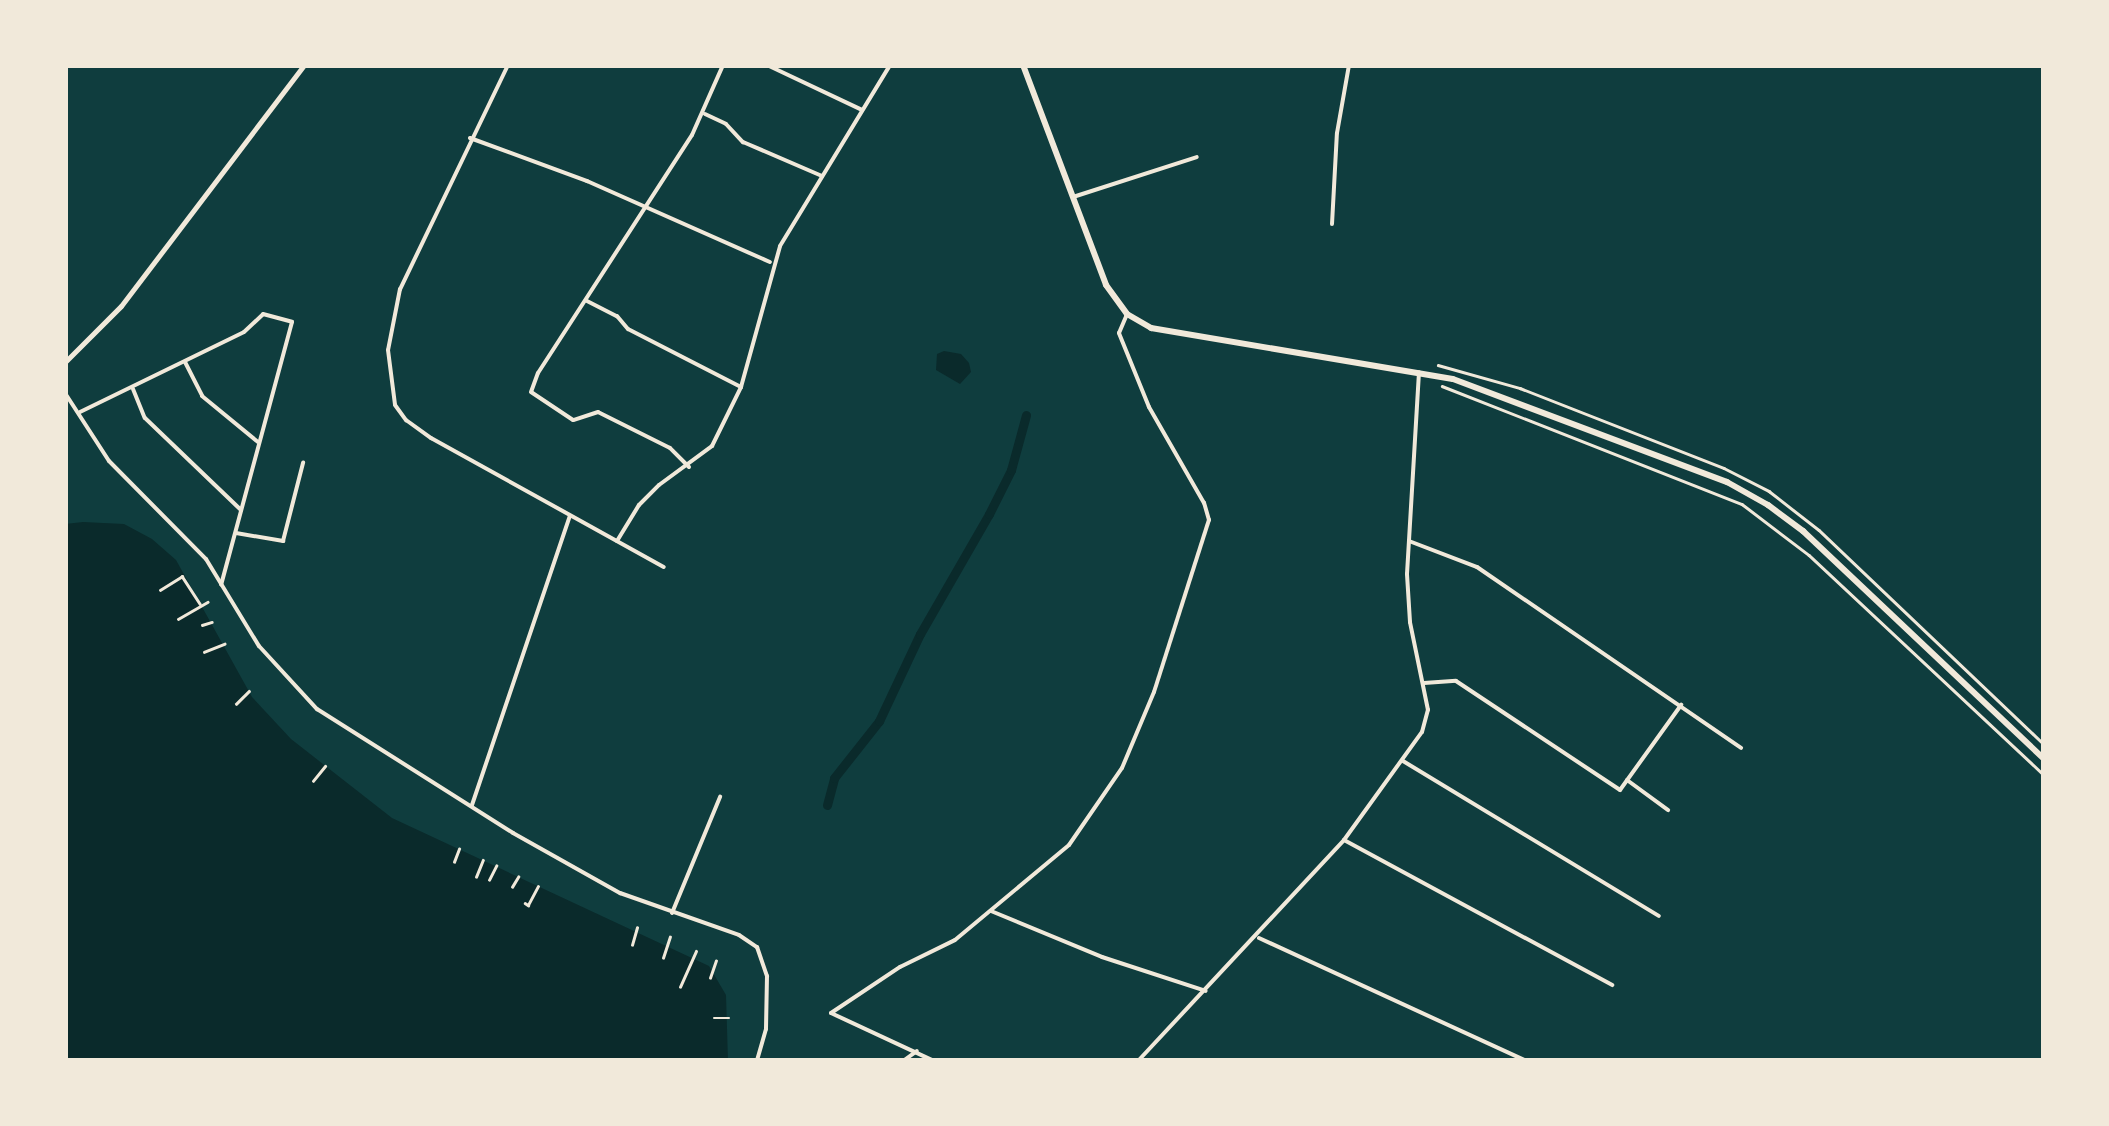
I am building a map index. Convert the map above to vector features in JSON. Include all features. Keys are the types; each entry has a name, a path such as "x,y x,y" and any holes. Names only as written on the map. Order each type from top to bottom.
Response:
{"main road":[{"path":"1023,65 1106,285 1127,314 1151,328 1419,372 1506,396 1727,482 1768,504 1814,542 2044,759"}],"street":[{"path":"65,362 121,306 304,65"},
{"path":"508,65 420,238 396,303 388,350 395,405 406,420 431,438 664,566"},
{"path":"689,467 670,448 598,412 573,420 537,400 531,392 538,373 704,113 724,65"},
{"path":"768,65 862,110"},
{"path":"617,541 639,505 658,486 689,467 712,446 741,387 772,263 890,65"},
{"path":"1332,224 1337,133 1349,65"},
{"path":"704,113 726,124 744,142 822,176"},
{"path":"470,138 646,207 772,263"},
{"path":"1073,197 1197,157"},
{"path":"586,301 617,316 628,329 741,387"},
{"path":"78,413 244,332 263,314 292,322 221,584"},
{"path":"934,1061 831,1013 900,967 956,940 1070,845 1122,768 1154,692 1186,585 1205,543 1209,520 1204,502 1149,407 1119,333 1127,314"},
{"path":"185,362 202,396 260,444"},
{"path":"1138,1061 1344,840 1422,732 1428,710 1410,622 1409,541 1419,372"},
{"path":"133,389 145,418 241,510"},
{"path":"65,392 110,460 206,559 259,646 317,709 620,893 739,935 763,956 766,1029 757,1061"},
{"path":"236,533 283,541 303,462"},
{"path":"472,806 570,516"},
{"path":"1409,541 1477,568 1742,748"},
{"path":"1424,683 1456,681 1620,790 1680,705"},
{"path":"1403,760 1659,916"},
{"path":"1627,780 1668,810"},
{"path":"672,913 720,797"},
{"path":"1344,840 1612,985"},
{"path":"991,912 1102,957 1206,991"},
{"path":"1257,937 1527,1061"},
{"path":"903,1061 917,1051"}],"path":[{"path":"1438,365 1520,388 1706,461 1769,491 1819,530 2044,744"},
{"path":"1436,382 1742,504 1809,555 2044,775"},
{"path":"160,590 182,576 200,604"},
{"path":"178,618 208,602"},
{"path":"202,625 212,622"},
{"path":"204,652 224,644"},
{"path":"236,704 249,691"},
{"path":"313,781 325,766"},
{"path":"454,862 458,849"},
{"path":"476,877 483,860"},
{"path":"489,880 496,866"},
{"path":"512,887 518,877"},
{"path":"525,903 538,886"},
{"path":"632,945 638,928"},
{"path":"663,958 670,938"},
{"path":"680,988 696,951"},
{"path":"710,978 716,962"},
{"path":"714,1018 729,1018"}],"water":[{"path":"937,354 961,354 969,363 971,372 960,384 936,370"},
{"path":"65,524 124,524 152,539 176,560 252,697 291,739 392,818 709,966 726,995 728,1061 65,1061"}],"waterway":[{"path":"827,805 834,778 879,721 920,634 989,514 1011,470 1026,415"}]}
